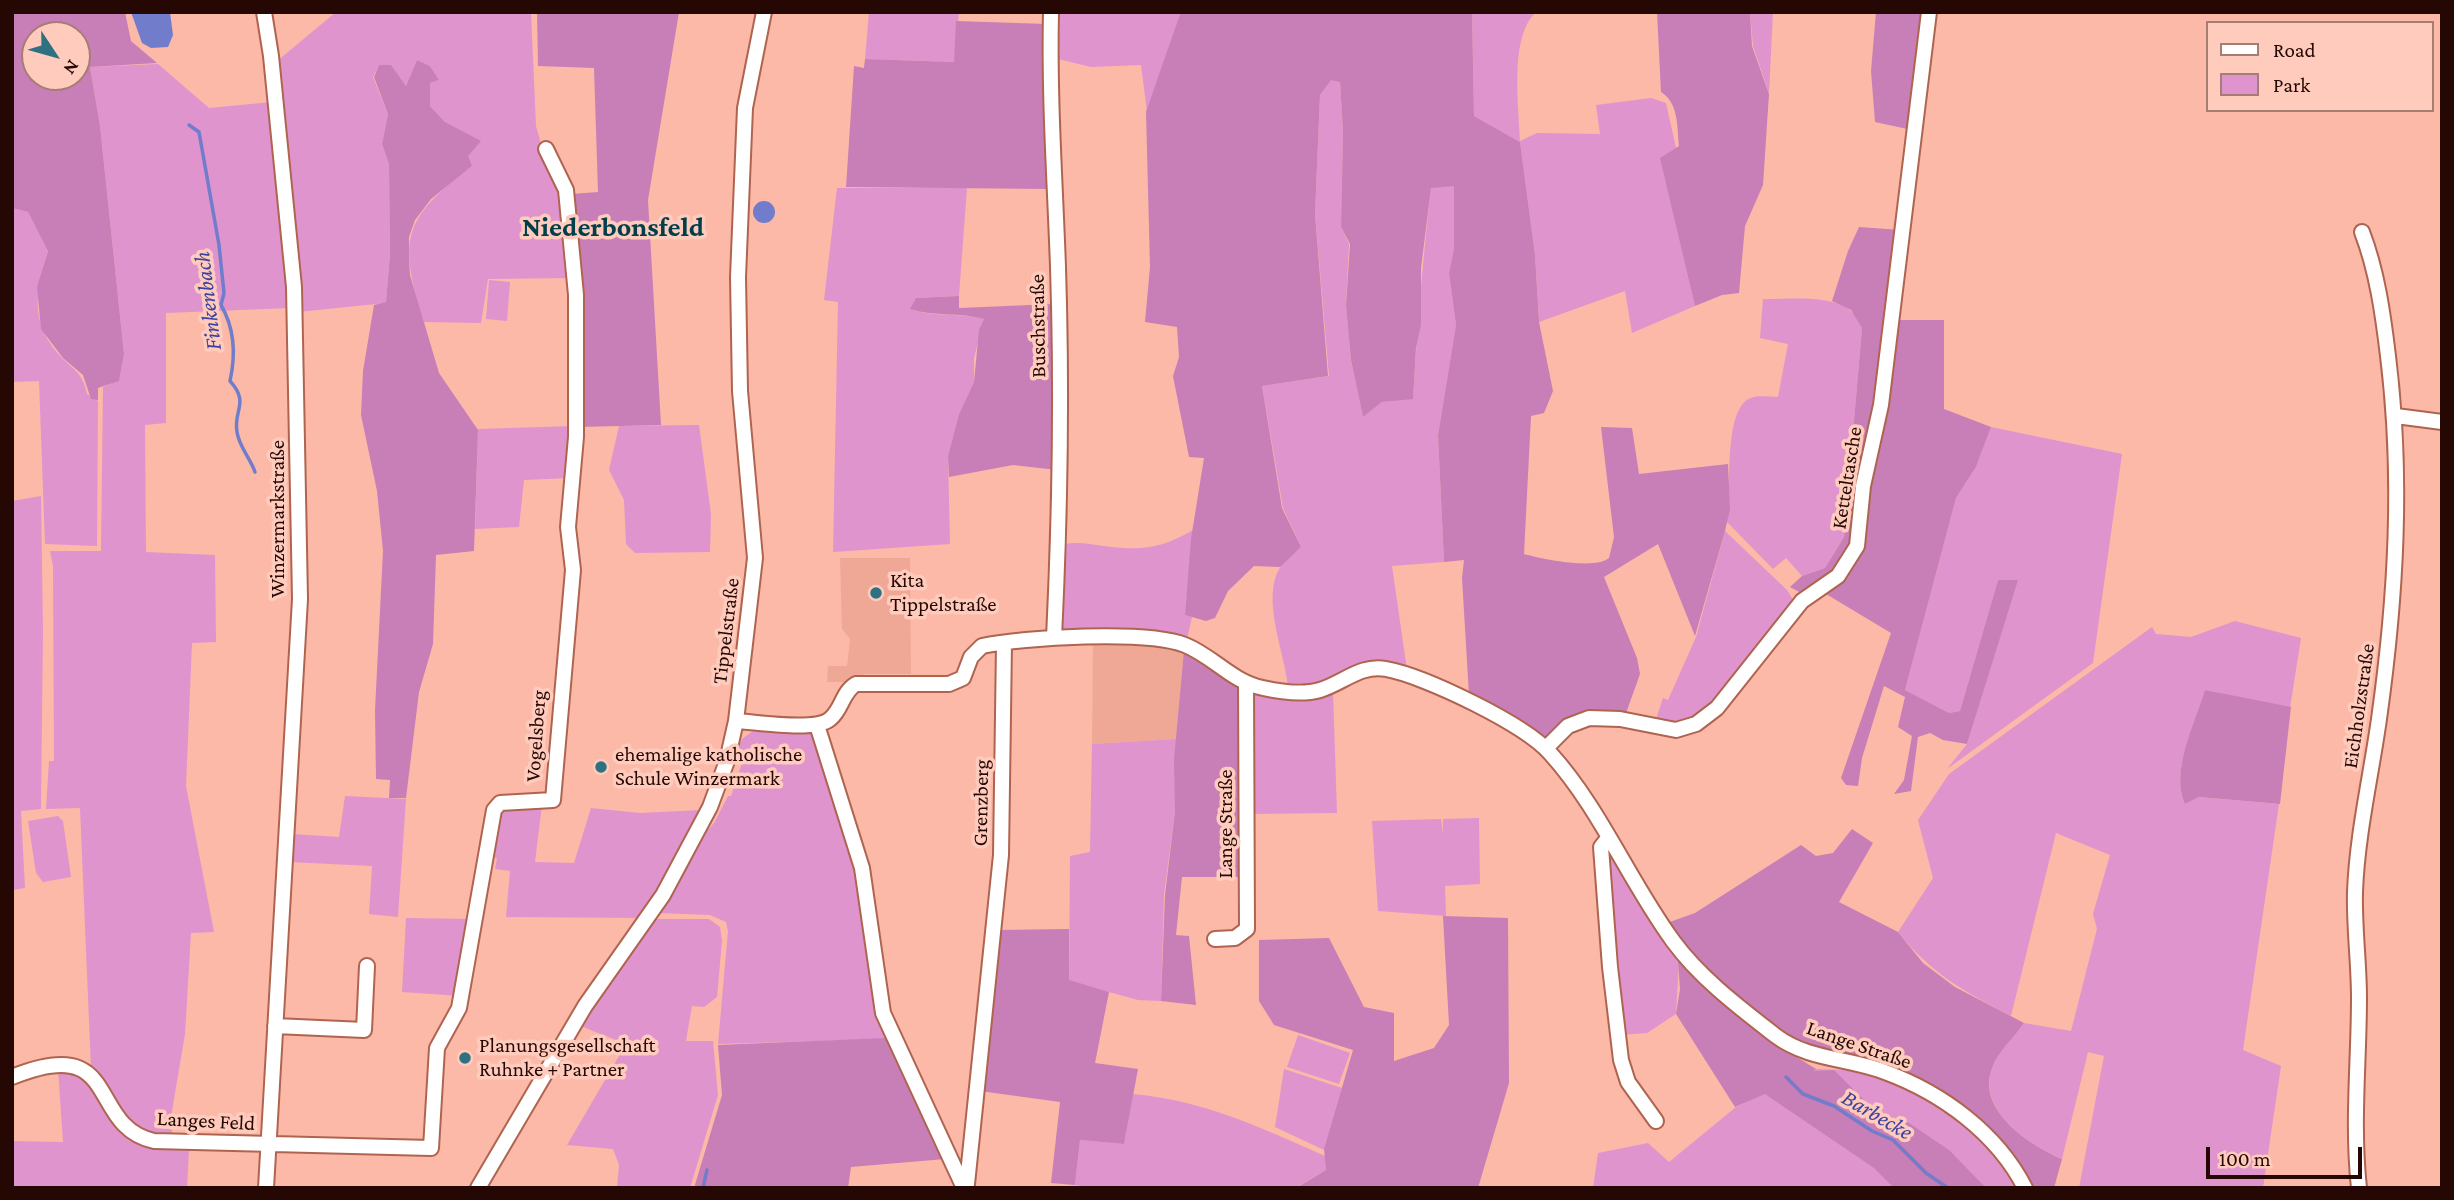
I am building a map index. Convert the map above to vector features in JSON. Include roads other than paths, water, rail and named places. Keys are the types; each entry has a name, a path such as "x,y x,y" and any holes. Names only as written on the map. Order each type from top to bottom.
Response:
{"street":[{"name":"Winzermarkstraße","path":"264,12 271,56 294,287 300,599 266,1145 266,1188"},
{"name":"Tippelstraße","path":"478,1188 585,1006 663,895 716,792 736,721 756,540 740,391 740,192 745,108 764,12"},
{"name":"Buschstraße","path":"1051,12 1051,173 1058,265 1062,410 1054,638"},
{"name":"Ketteltasche","path":"1546,748 1568,726 1589,718 1620,719 1676,730 1696,724 1717,708 1802,601 1841,573 1857,546 1863,486 1881,405 1929,12"},
{"name":"Vogelsberg","path":"266,1145 431,1148 438,1048 460,1008 494,810 500,803 553,800 573,570 568,527 576,437 576,295 566,190 546,149"},
{"name":"Eichholzstraße","path":"2359,1188 2356,1084 2359,997 2355,892 2387,664 2396,571 2396,416 2373,267 2362,232"},
{"path":"2396,416 2442,422"},
{"name":"Lange Straße","path":"1004,644 1054,638 1142,637 1172,641 1193,649 1246,683 1276,691 1310,691 1329,686 1359,671 1384,668 1455,693 1546,748 1683,954 1759,1022 1782,1040 1813,1055 1885,1072 1937,1097 1985,1133 2017,1172 2025,1188"},
{"path":"736,721 817,725 832,718 846,692 856,684 955,683 964,676 978,648 1004,644"},
{"name":"Grenzberg","path":"817,725 862,868 883,1013 964,1188 967,1184 1001,855 1004,644"},
{"name":"Lange Straße","path":"1215,939 1235,938 1247,929 1246,683"},
{"path":"1608,838 1601,847 1610,967 1621,1060 1628,1082 1656,1121"},
{"path":"275,1026 365,1030 368,966"},
{"name":"Langes Feld","path":"12,1077 46,1067 74,1066 94,1077 126,1127 144,1139 165,1143 266,1145"}],"water":[{"path":"131,12 170,12 173,35 168,47 151,48 142,43"},
{"path":"764,201 774,208 775,212 768,222 764,223 754,216 753,212 760,202"}],"waterway":[{"name":"Finkenbach","path":"189,125 199,132 219,245 224,293 221,305 233,342 230,381 240,401 237,432 255,472"},
{"name":"Barbecke","path":"1786,1077 1803,1094 1834,1106 1872,1131 1893,1140 1926,1173 1948,1188"},
{"path":"703,1188 707,1170"}],"place":[{"name":"Kita Tippelstraße","path":"876,593"},
{"name":"ehemalige katholische Schule Winzermark","path":"601,767"},
{"name":"Planungsgesellschaft Ruhnke + Partner","path":"465,1058"}],"district":[{"name":"Niederbonsfeld","path":"613,227"}]}
